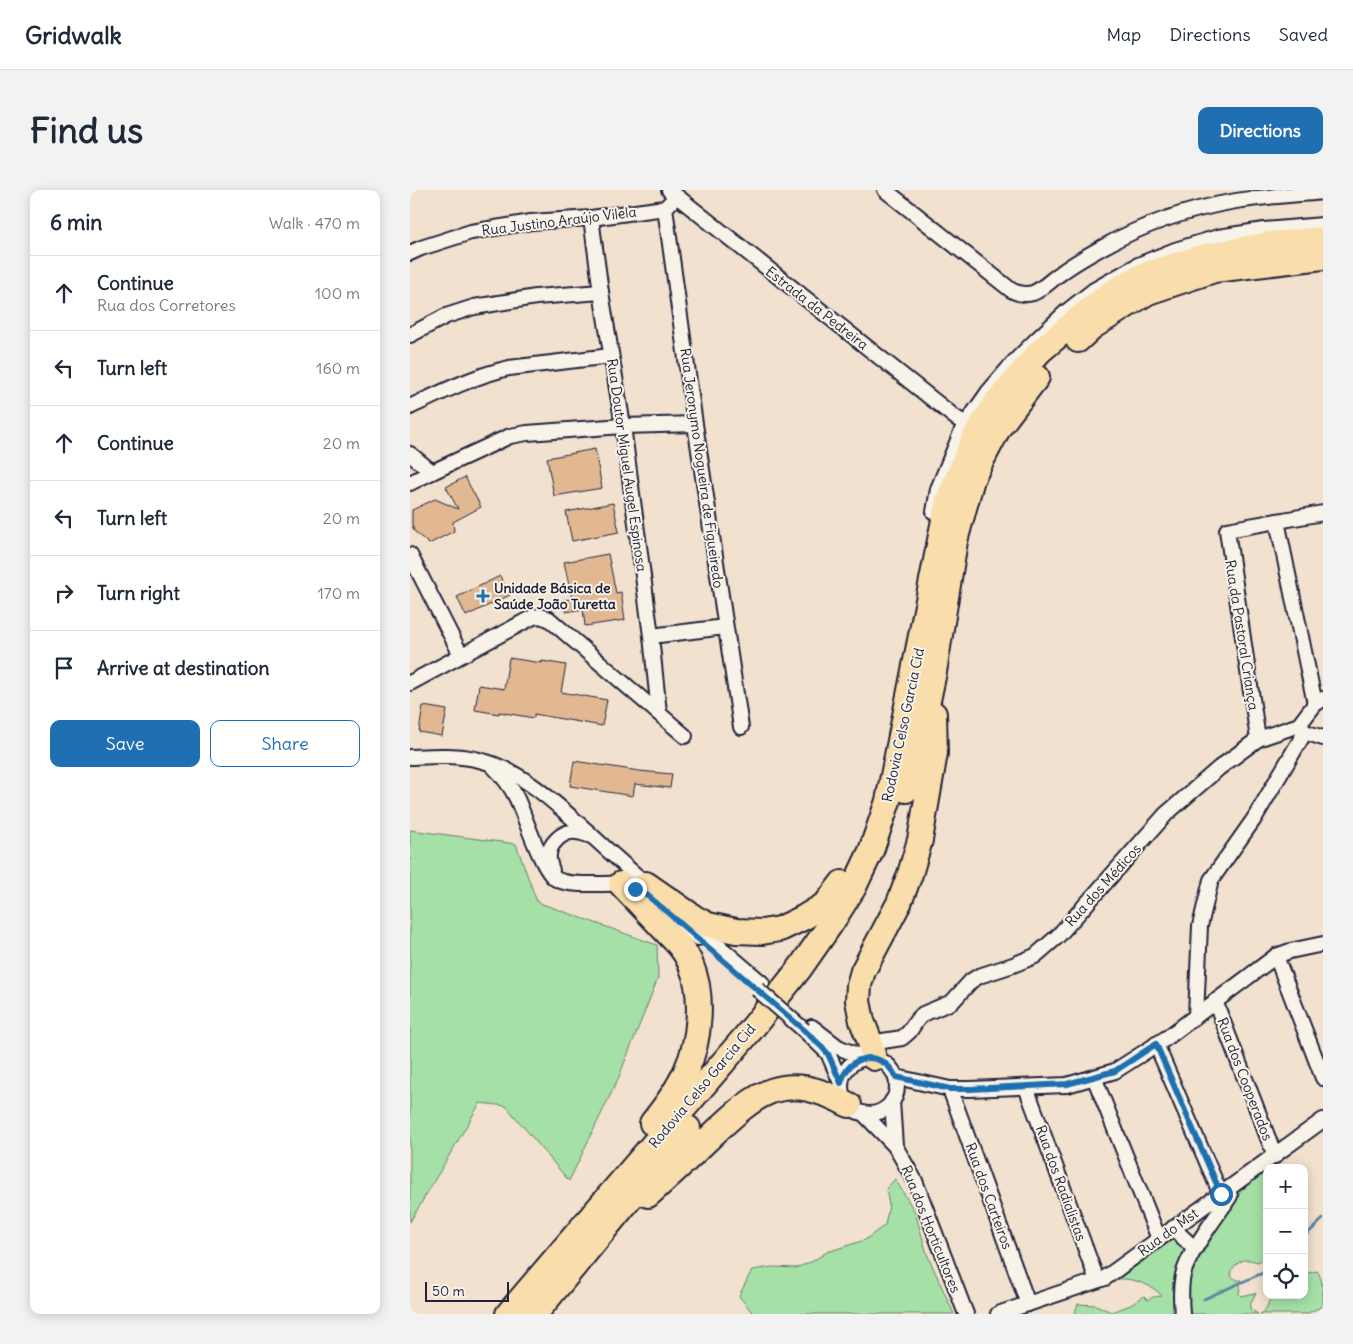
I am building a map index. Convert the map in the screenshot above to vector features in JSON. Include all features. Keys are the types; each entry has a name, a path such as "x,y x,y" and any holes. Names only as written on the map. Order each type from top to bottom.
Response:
{"highway":[{"name":"Rodovia Celso Garcia Cid","path":"508,1314 750,1031 800,968 854,886 871,851 888,801 948,500 975,436 997,400 1040,351 1109,294 1141,276 1201,257 1269,244 1323,238"},
{"name":"Rodovia Celso Garcia Cid","path":"535,1314 811,978 840,935 882,858 899,818 920,738 934,672 955,541 972,479 999,428 1038,376 1092,327 1148,292 1214,270 1323,257"},
{"path":"869,1053 858,1001 859,985 863,970 899,904 920,840 935,754 934,672"},
{"path":"646,884 708,925 736,931 762,932 780,929 826,904 845,879 895,771"},
{"path":"542,1274 559,1242 580,1212 661,1112 676,1090 693,1051 698,1029 698,1000 691,963 679,945 621,884"},
{"path":"592,1244 727,1121 756,1098 771,1090 801,1088 827,1094 856,1109"}],"street":[{"path":"885,190 1011,290 1020,294 1036,291 1081,259 1132,232 1169,218 1206,207 1237,201 1323,192"},
{"path":"665,208 673,194"},
{"name":"Estrada da Pedreira","path":"673,194 966,424"},
{"name":"Rua Justino Araújo Vilela","path":"410,253 471,232 531,222 591,218 665,208"},
{"name":"Rua Jeronymo Nogueira de Figueiredo","path":"665,208 695,424 741,727"},
{"name":"Rua Doutor Miguel Augel Espinosa","path":"591,218 601,292 624,426 659,713"},
{"path":"925,614 918,601 938,489 948,464 966,424 989,391 1037,339 1066,312 1094,290 1138,265 1176,250 1218,237 1264,230 1323,225"},
{"path":"410,336 446,316 474,307 536,297 601,292"},
{"path":"410,407 478,376 492,372 509,368 612,356"},
{"path":"410,483 510,436 527,433 624,426 695,424"},
{"path":"410,454 432,472"},
{"path":"1196,1016 1200,926 1211,880 1254,819 1302,728 1319,702 1278,521 1323,513"},
{"name":"Rua da Pastoral Criança","path":"1258,739 1226,530 1278,521"},
{"path":"410,555 462,655"},
{"path":"410,683 533,617 540,616 549,619 685,736"},
{"path":"651,636 725,627"},
{"path":"1302,728 1323,738"},
{"name":"Rua dos Médicos","path":"869,1053 902,1038 923,1014 952,1002 971,981 979,976 1035,956 1058,936 1166,814 1219,768 1258,739 1302,728"},
{"path":"410,757 464,757 478,759 511,771 530,783 759,986"},
{"path":"491,764 506,780 516,798 545,866 555,879 568,882 621,884 648,896 807,1027 838,1047 869,1053 888,1066 896,1077 897,1090 887,1107 880,1112 872,1113 856,1109 843,1095 841,1083 828,1054 807,1027"},
{"path":"555,879 551,870 549,854 556,840 570,832 579,832 592,836"},
{"path":"896,1077 950,1089 970,1089 1067,1084 1115,1071 1196,1016 1276,956 1323,944"},
{"path":"1276,956 1323,1078"},
{"name":"Rua dos Cooperados","path":"1215,1002 1275,1156"},
{"path":"1156,1044 1223,1199 1183,1274 1180,1294 1182,1314"},
{"path":"841,1083 846,1069 869,1053"},
{"path":"1094,1077 1159,1238"},
{"name":"Rua dos Radialistas","path":"1026,1086 1097,1280"},
{"name":"Rua dos Carteiros","path":"950,1089 1028,1304"},
{"name":"Rua dos Horticultores","path":"892,1101 895,1146"},
{"name":"Rua dos Horticultores","path":"856,1109 895,1146 915,1181 966,1314"},
{"name":"Rua do Mst","path":"998,1314 1105,1278 1173,1228 1223,1199 1238,1182 1323,1120"},
{"path":"1173,1228 1195,1249"}],"green space":[{"path":"410,830 516,844 537,902 657,945 658,978 618,1079 569,1181 506,1106 480,1103 410,1222"},
{"path":"1263,1172 1263,1259 1258,1262 1242,1261 1231,1270 1231,1276 1241,1280 1239,1294 1241,1296 1256,1293 1251,1302 1250,1309 1258,1314 1188,1314 1188,1281 1191,1272 1241,1191"},
{"path":"895,1179 915,1212 927,1254 954,1314 752,1314 739,1296 752,1270 773,1267 796,1268 813,1261 827,1252 865,1240 885,1225 889,1205 886,1189"},
{"path":"1172,1239 1178,1240 1187,1250 1176,1314 1077,1314 1075,1312 1078,1304 1096,1305 1111,1312 1131,1305 1144,1296 1148,1300 1153,1297 1162,1296 1142,1283 1118,1279"},
{"path":"1317,1271 1319,1274 1322,1282 1323,1306 1306,1314 1260,1314 1266,1309 1270,1299 1308,1299 1308,1273"}],"building":[{"path":"595,449 602,488 554,496 547,458"},
{"path":"465,477 481,507 453,522 454,531 429,544 414,531 412,510 435,499 458,509 446,487"},
{"path":"613,503 619,532 572,541 566,512"},
{"path":"608,554 616,593 621,592 625,620 585,626 583,609 566,612 564,600 572,599 564,562"},
{"name":"Unidade Básica de Saúde João Turetta","path":"500,576 510,595 466,616 457,597"},
{"path":"509,658 566,665 561,692 607,700 602,726 534,714 534,718 475,710 479,685 504,689"},
{"path":"423,706 447,710 442,736 419,732"},
{"path":"574,761 672,774 670,788 635,784 633,796 570,786"}],"waterway":[{"path":"1308,1233 1323,1219"},
{"path":"1204,1299 1263,1273"}],"place":[{"name":"Unidade Básica de Saúde João Turetta","path":"483,596"}],"route":[{"path":"635,889 648,896 804,1030 828,1054 841,1083 846,1069 851,1064 864,1058 874,1058 888,1066 896,1077 950,1089 1067,1084 1115,1071 1156,1044 1221,1194"}]}
